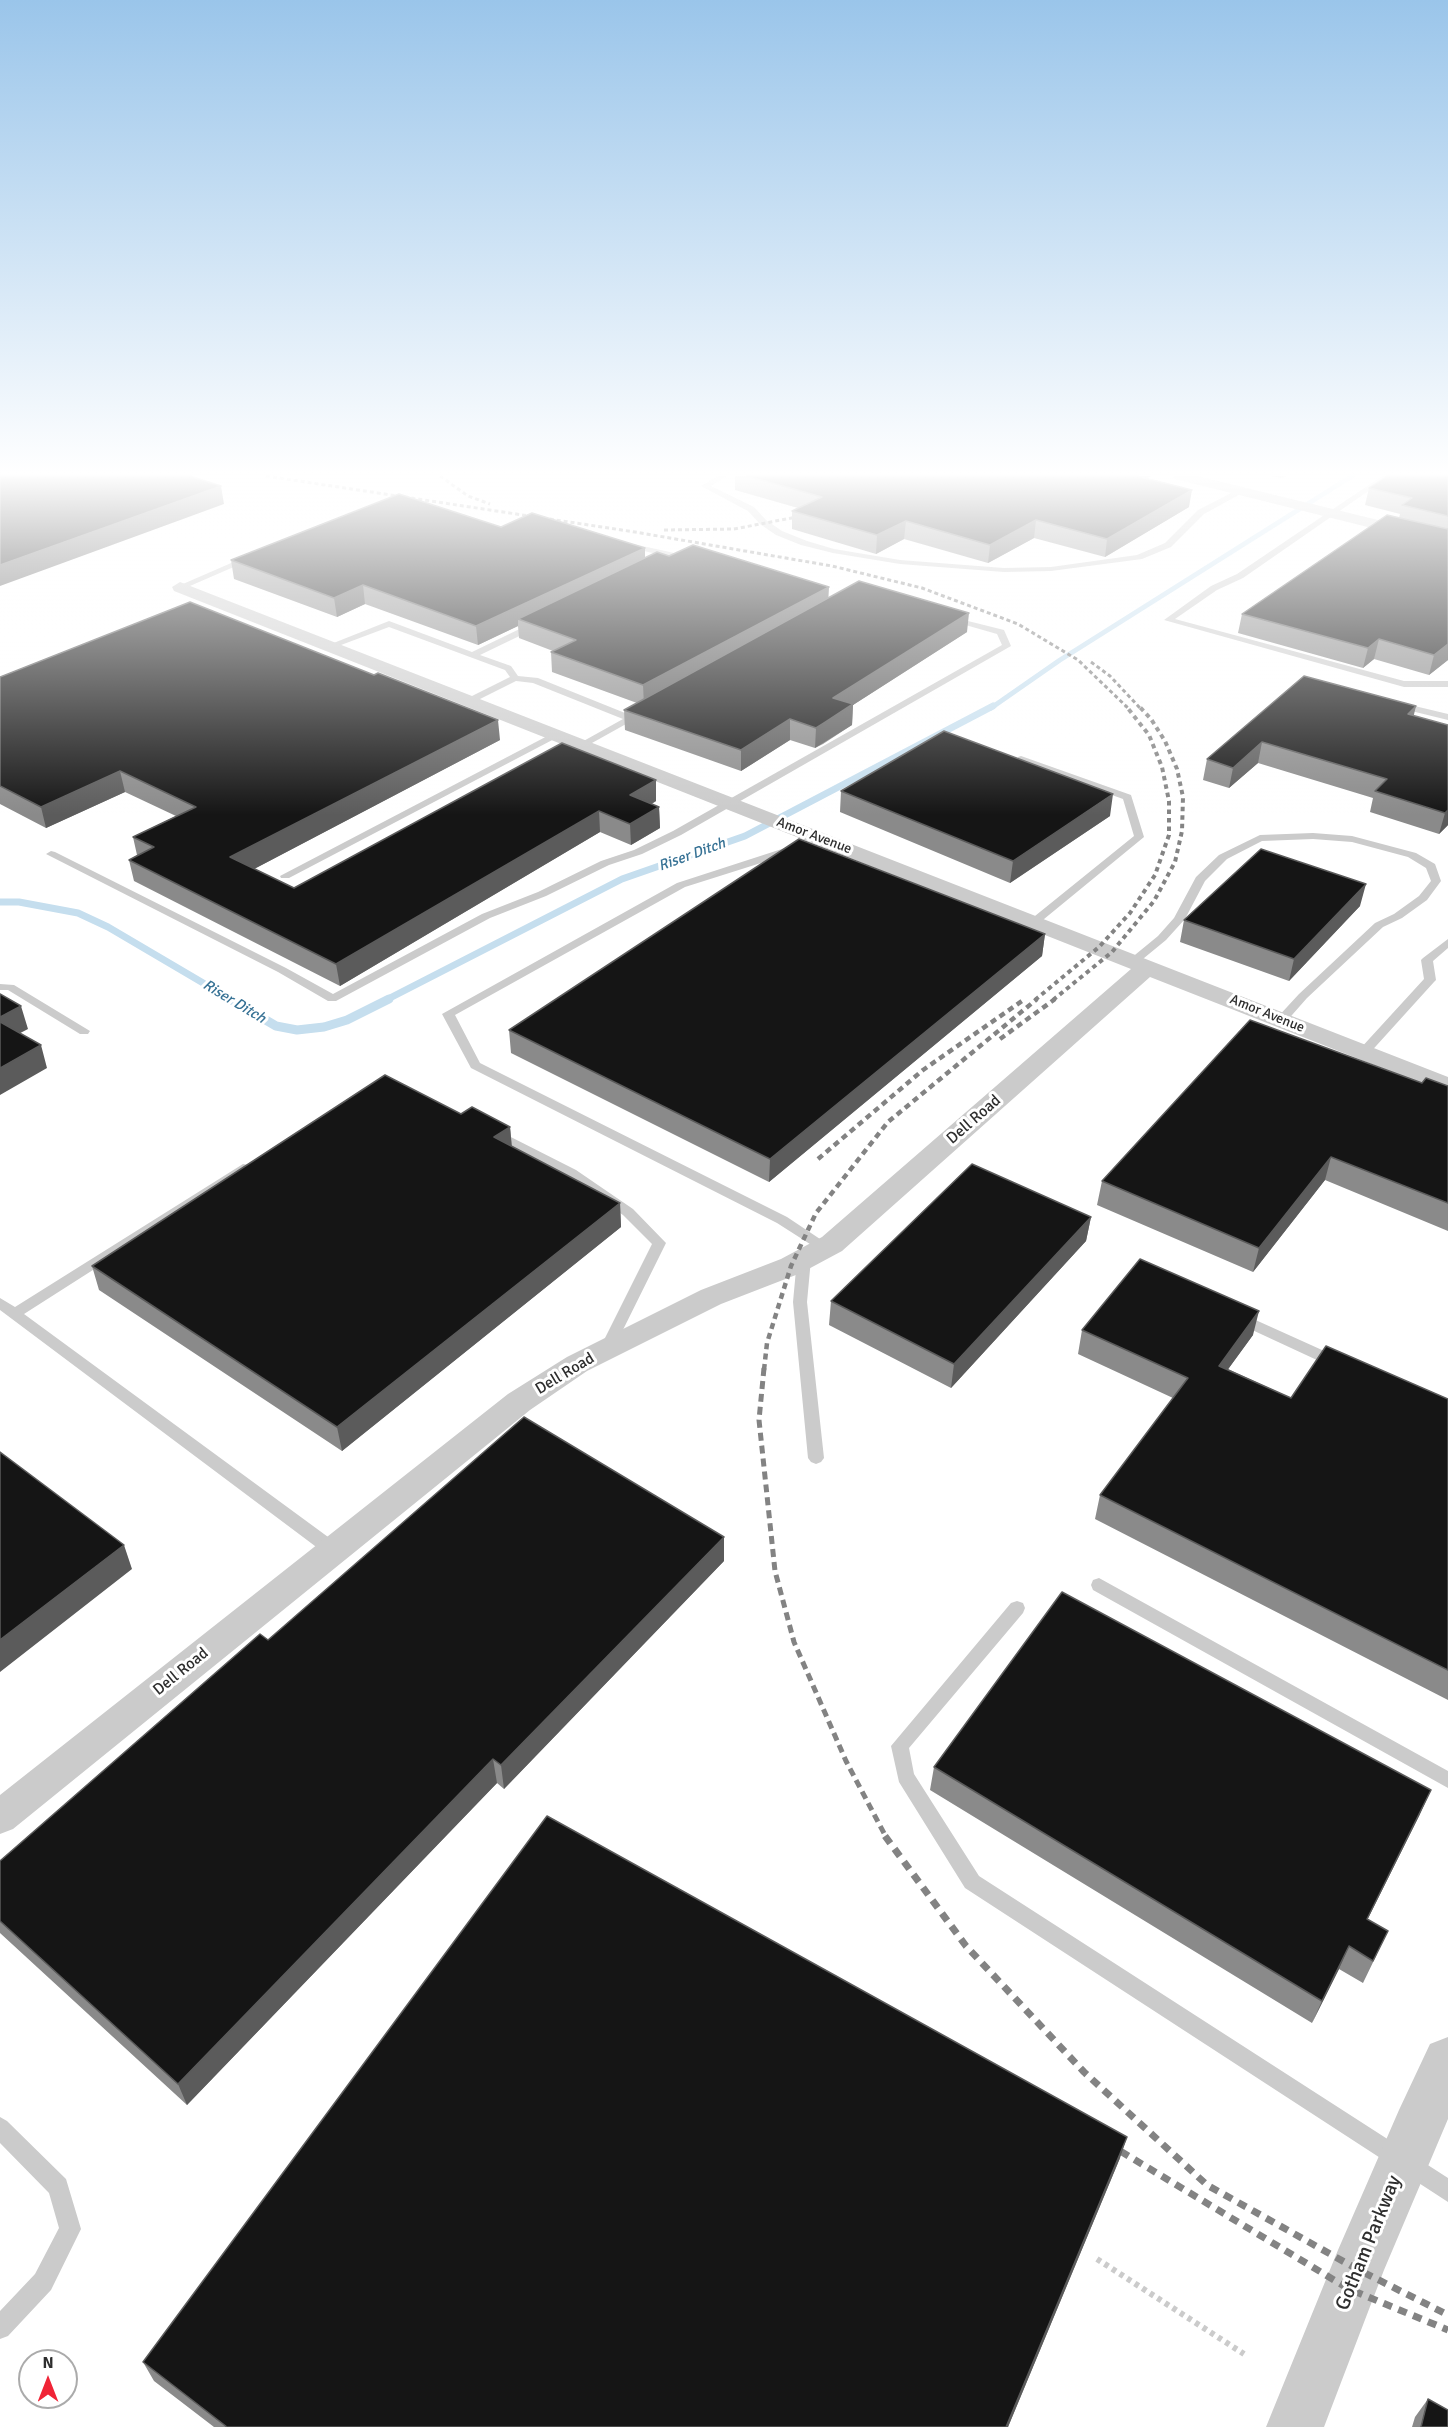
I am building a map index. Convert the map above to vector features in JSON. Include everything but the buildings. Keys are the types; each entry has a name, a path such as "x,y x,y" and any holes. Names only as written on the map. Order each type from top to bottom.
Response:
{"street":[{"name":"Amor Avenue","path":"193,595 330,646 1448,1086"},
{"name":"Dell Road","path":"0,1817 519,1402 577,1364 711,1297 791,1266 814,1253 878,1205 1141,964"},
{"name":"Gotham Parkway","path":"1295,2427 1356,2269 1448,2062"}],"lane":[{"path":"193,595 203,589"},
{"path":"1212,589 1168,620 1404,684 1448,684"},
{"path":"51,854 282,970 332,999 486,916 542,894 605,863 638,852 677,833 1007,646 1001,632 946,617"},
{"path":"472,655 545,620"},
{"path":"330,646 389,624 508,668 515,678"},
{"path":"469,701 515,678 535,680 631,718"},
{"path":"1383,701 1448,717"},
{"path":"583,745 650,708"},
{"path":"285,876 555,735"},
{"path":"1022,759 1127,797 1139,837 1034,922"},
{"path":"813,836 779,855 681,885 448,1014 475,1065 782,1220 814,1253 800,1302 816,1458"},
{"path":"1141,964 1179,919 1200,879 1223,857 1260,838 1313,836 1352,839 1412,855 1431,866 1436,881 1423,898 1398,916 1379,925 1309,990 1281,1020"},
{"path":"1364,1053 1430,980 1427,960 1448,942"},
{"path":"0,987 10,987 84,1031"},
{"path":"489,1130 571,1173 628,1212 659,1243 606,1350"},
{"path":"15,1314 256,1159"},
{"path":"0,1302 333,1550"},
{"path":"1227,1312 1353,1370"},
{"path":"1099,1585 1448,1780"},
{"path":"1017,1608 900,1746 905,1776 972,1882 1448,2191"},
{"path":"0,2128 58,2187 70,2229 43,2282 0,2328"}],"path":[{"path":"1097,2259 1244,2354"}],"waterway":[{"name":"Riser Ditch","path":"991,708 1060,660 1172,589"},
{"name":"Riser Ditch","path":"386,1000 622,879 745,836 993,706"},
{"name":"Riser Ditch","path":"0,902 19,902 78,913 108,927 232,1000"},
{"name":"Riser Ditch","path":"230,999 276,1026 297,1030 324,1027 347,1020 389,999"}],"railway":[{"path":"925,589 1018,624 1078,660 1126,706"},
{"path":"1091,662 1110,676 1140,708"},
{"path":"1035,1000 1099,947 1130,913 1155,875 1169,835 1169,801 1162,767 1149,735 1126,706"},
{"path":"1053,1000 1112,952 1154,901 1175,862 1182,831 1183,797 1177,769 1165,741 1151,719 1139,706"},
{"path":"764,1370 767,1343 791,1266 816,1213 888,1122 1037,999"},
{"path":"1000,1039 1055,999"},
{"path":"818,1159 923,1070 1022,1001"},
{"path":"764,1368 759,1420 775,1571 794,1642 846,1761 886,1837"},
{"path":"885,1836 966,1946 1084,2072 1207,2185 1357,2269 1448,2315"},
{"path":"1107,2143 1349,2289 1448,2330"}]}
